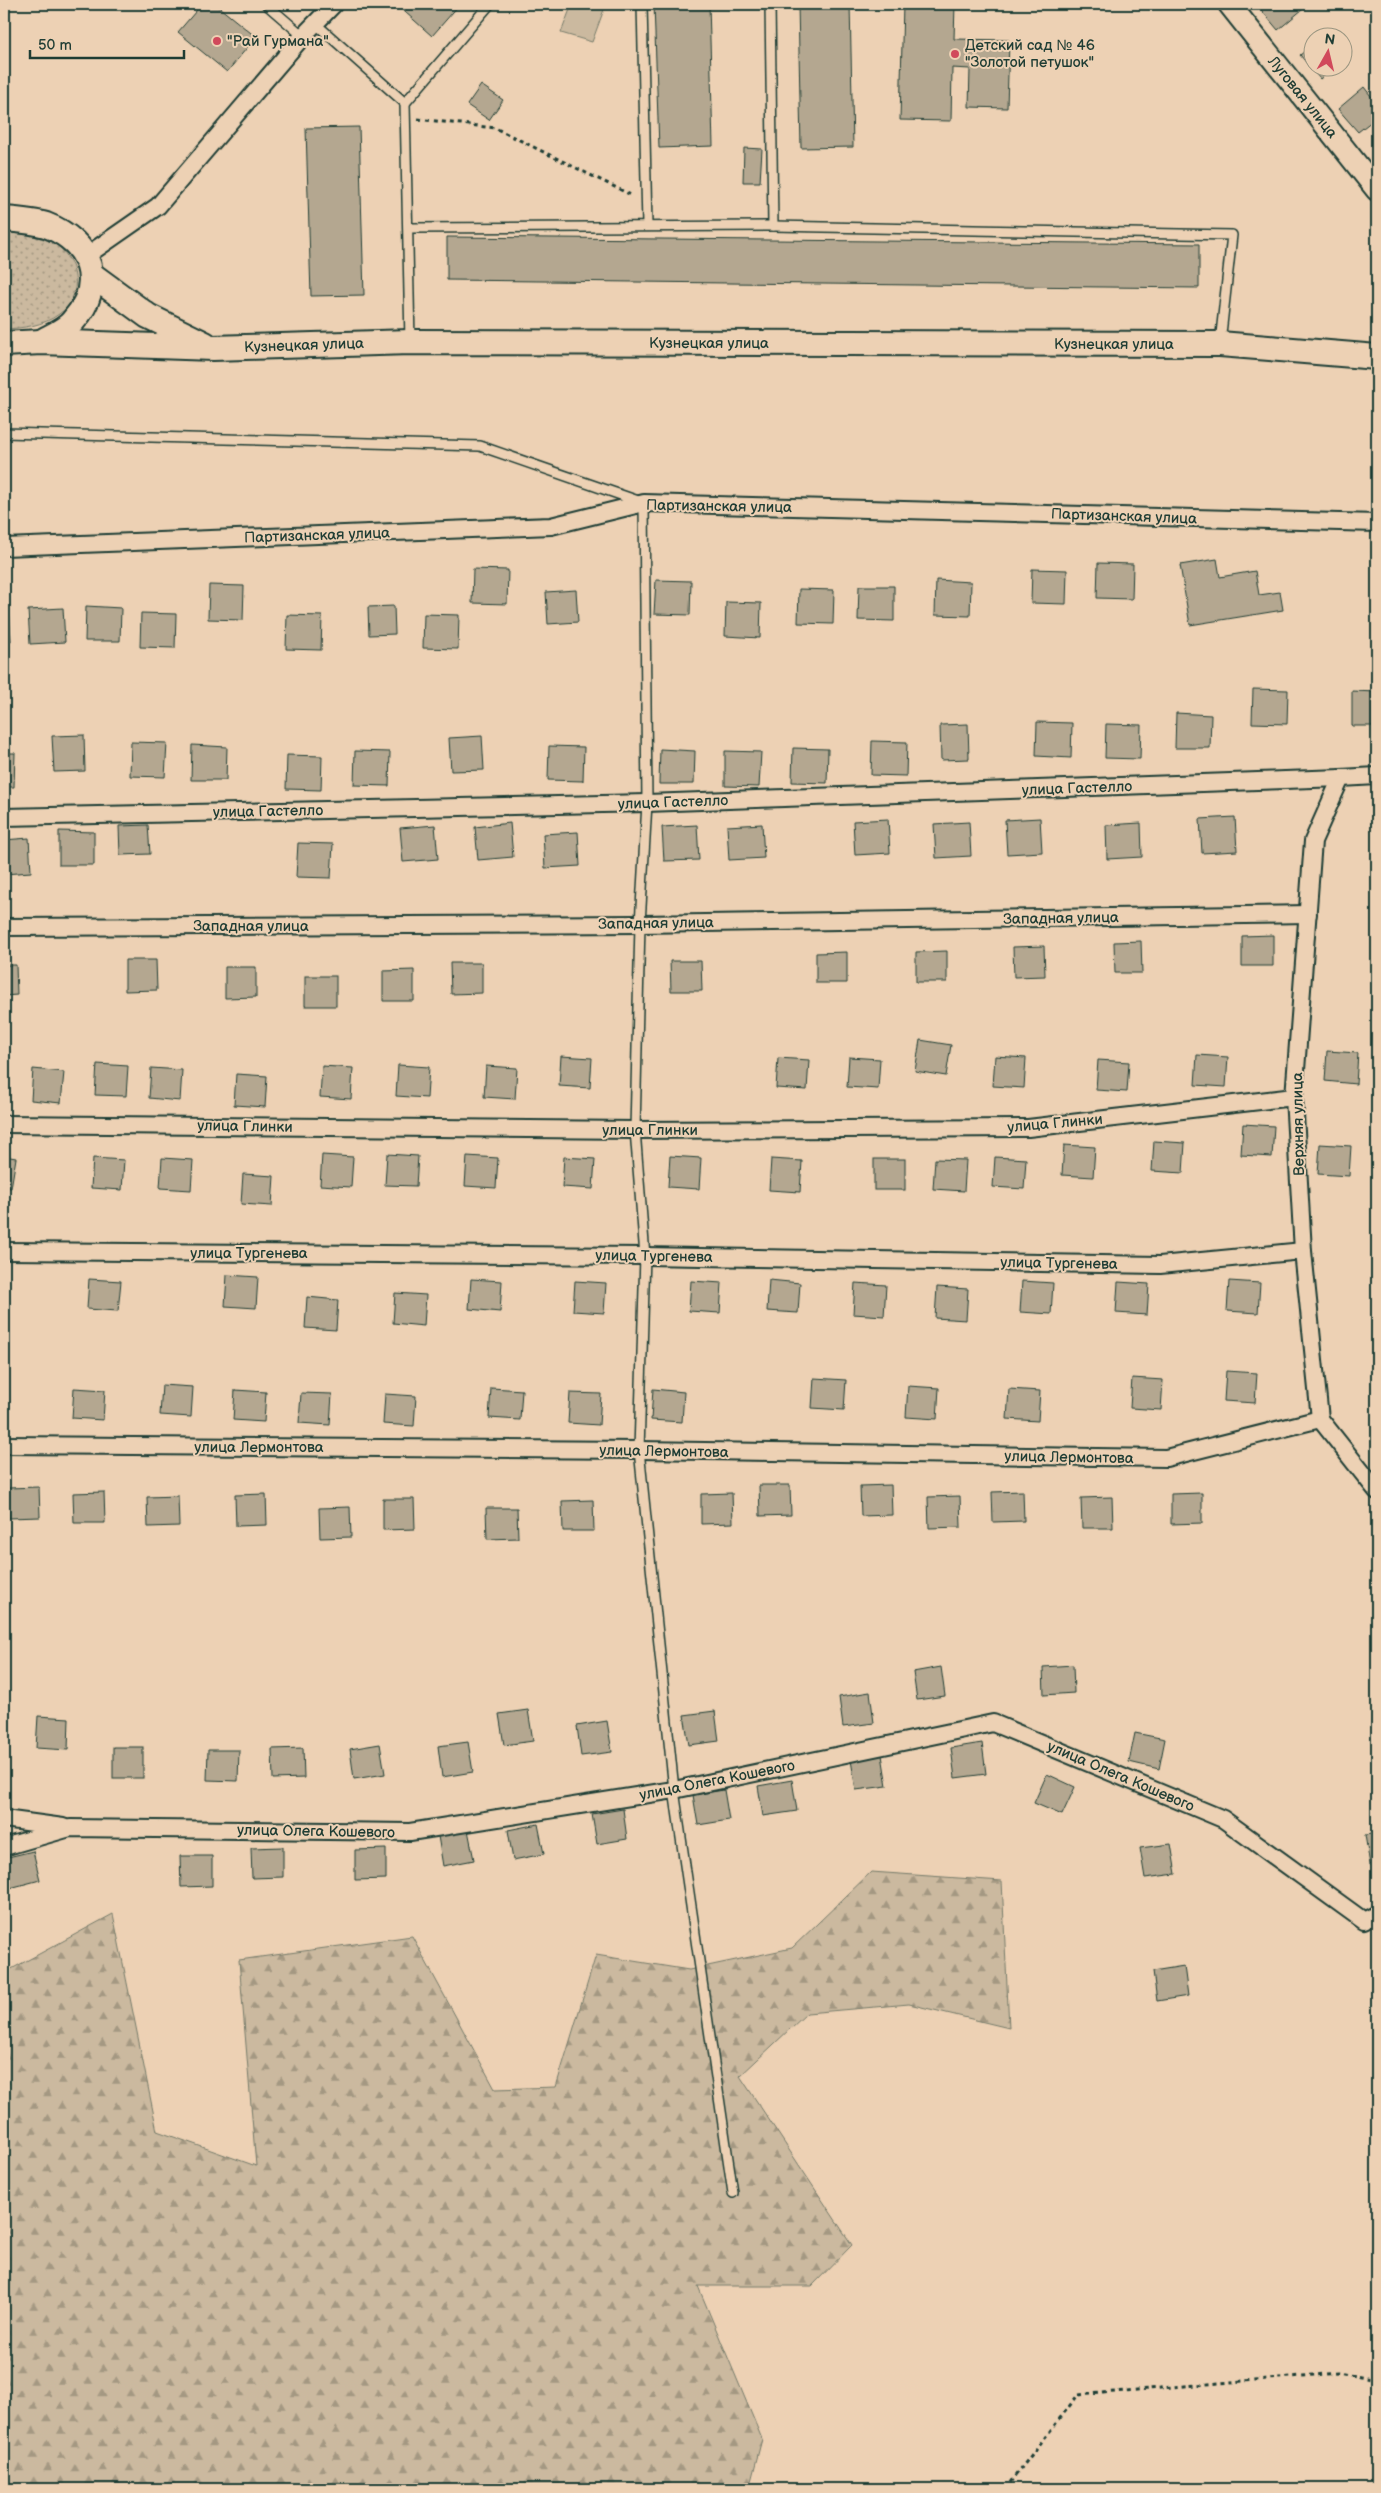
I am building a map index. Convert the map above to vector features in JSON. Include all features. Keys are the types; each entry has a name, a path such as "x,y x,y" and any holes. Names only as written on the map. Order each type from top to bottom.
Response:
{"main road":[{"path":"4,219 45,225 70,238 89,266 148,316 213,348"},
{"path":"41,342 72,323 88,300 89,266"},
{"name":"Кузнецкая улица","path":"4,344 41,342 213,348 410,342 1220,344 1377,357"}],"street":[{"path":"89,266 158,206 303,36 334,4"},
{"name":"Луговая улица","path":"1229,4 1377,190"},
{"name":"Партизанская улица","path":"4,547 551,526 644,503 1377,523"},
{"path":"1341,778 1377,776"},
{"name":"улица Гастелло","path":"4,817 647,803 1341,778"},
{"name":"Верхняя улица","path":"1320,1419 1303,1251 1294,1097 1313,841 1341,778"},
{"name":"Западная улица","path":"4,927 640,924 1308,914"},
{"name":"улица Глинки","path":"4,1124 635,1130 1028,1128 1294,1097"},
{"name":"улица Тургенева","path":"4,1251 644,1256 1160,1265 1303,1251"},
{"path":"1320,1419 1377,1491"},
{"name":"улица Лермонтова","path":"4,1445 639,1450 1166,1458 1320,1419"},
{"name":"улица Олега Кошевого","path":"4,1847 70,1828 410,1832 674,1790 993,1723 1223,1819 1364,1921 1377,1914"},
{"path":"4,1819 70,1828"}],"lane":[{"path":"266,4 303,36"},
{"path":"410,342 405,103 490,4"},
{"path":"642,4 647,226"},
{"path":"770,4 773,226"},
{"path":"316,24 405,103"},
{"path":"409,228 773,226 1232,235 1220,344"},
{"path":"4,433 480,446 644,503 647,803 640,924 635,1130 644,1256 639,1450 674,1790 733,2193"}],"path":[{"path":"405,118 495,128 646,202"},
{"path":"1005,2489 1078,2395 1338,2373 1377,2380"}],"green space":[{"path":"572,4 606,4 592,42 561,33"},
{"path":"4,232 29,235 47,240 62,249 68,258 73,267 75,277 73,298 67,307 53,318 33,326 4,329"},
{"path":"871,1872 1002,1881 1009,2028 909,2004 807,2013 740,2076 852,2245 812,2286 698,2286 762,2439 749,2489 4,2489 4,1973 113,1914 157,2131 256,2166 239,1960 412,1936 495,2089 556,2087 596,1955 689,1970 792,1948"}],"building":[{"path":"202,4 215,4 256,37 227,72 178,32"},
{"path":"396,4 460,4 432,36"},
{"path":"654,4 709,4 713,146 659,148"},
{"path":"798,4 850,4 853,147 801,148"},
{"name":"Детский сад № 46 \"Золотой петушок\"","path":"903,4 955,4 954,39 1009,40 1007,108 969,107 970,69 952,68 951,121 900,120"},
{"path":"1261,4 1299,4 1303,9 1278,30 1258,6"},
{"path":"1304,52 1304,60 1300,55"},
{"path":"481,85 503,100 489,120 467,105"},
{"path":"1364,87 1377,104 1377,117 1358,132 1338,109"},
{"path":"359,127 364,295 311,296 306,128"},
{"path":"744,148 762,149 760,182 743,182"},
{"path":"447,237 1199,244 1199,288 447,280"},
{"path":"1217,559 1220,577 1255,571 1259,595 1280,592 1283,610 1190,625 1180,565"},
{"path":"1098,563 1133,564 1132,599 1097,598"},
{"path":"473,569 508,570 507,604 472,603"},
{"path":"1032,569 1067,570 1066,604 1031,603"},
{"path":"656,580 691,581 690,615 654,614"},
{"path":"936,580 971,582 970,616 935,615"},
{"path":"209,585 244,586 243,620 208,619"},
{"path":"859,586 894,586 894,621 858,620"},
{"path":"799,589 834,590 833,624 798,623"},
{"path":"576,590 578,622 548,624 546,592"},
{"path":"726,602 761,603 760,638 725,636"},
{"path":"86,606 121,608 120,641 85,641"},
{"path":"394,606 395,634 369,635 368,607"},
{"path":"4,607 9,607 11,641 4,641"},
{"path":"63,608 65,642 30,644 28,610"},
{"path":"141,613 176,614 175,648 140,647"},
{"path":"424,614 459,615 458,649 423,648"},
{"path":"287,615 322,616 321,650 286,649"},
{"path":"1253,689 1288,690 1287,724 1252,723"},
{"path":"1352,691 1377,692 1377,726 1352,726"},
{"path":"1176,713 1211,715 1210,748 1175,748"},
{"path":"1037,722 1072,723 1071,758 1036,756"},
{"path":"968,724 969,759 941,760 940,725"},
{"path":"1106,724 1141,725 1140,759 1105,758"},
{"path":"84,735 85,771 54,772 52,736"},
{"path":"482,736 484,770 451,771 449,738"},
{"path":"872,741 907,742 906,776 871,775"},
{"path":"131,742 167,743 165,777 130,776"},
{"path":"192,745 227,747 226,780 191,780"},
{"path":"549,746 584,747 583,781 548,780"},
{"path":"793,748 828,749 827,783 792,782"},
{"path":"660,749 695,751 694,784 659,784"},
{"path":"355,751 390,752 389,786 354,785"},
{"path":"725,751 761,752 759,787 725,786"},
{"path":"4,753 15,753 14,787 4,787"},
{"path":"287,755 322,756 321,790 286,789"},
{"path":"1235,817 1237,851 1202,853 1200,819"},
{"path":"1040,818 1042,852 1007,854 1005,820"},
{"path":"888,819 890,853 855,855 853,821"},
{"path":"969,822 971,856 936,858 934,824"},
{"path":"510,823 513,857 478,860 475,827"},
{"path":"1141,823 1142,857 1107,859 1106,825"},
{"path":"762,824 764,858 729,860 727,826"},
{"path":"148,825 150,854 120,855 119,826"},
{"path":"435,825 438,859 403,862 400,828"},
{"path":"697,825 699,860 664,861 662,827"},
{"path":"59,831 94,832 94,865 59,865"},
{"path":"578,832 580,866 545,868 543,834"},
{"path":"29,838 31,872 4,874 4,840"},
{"path":"298,843 333,844 331,878 296,877"},
{"path":"1273,935 1273,966 1242,966 1242,936"},
{"path":"1141,941 1142,973 1115,973 1114,942"},
{"path":"1044,946 1045,976 1014,977 1013,947"},
{"path":"947,951 947,982 916,982 916,952"},
{"path":"847,952 847,983 816,983 816,953"},
{"path":"125,960 156,960 157,990 125,991"},
{"path":"670,961 701,961 702,991 671,991"},
{"path":"450,963 482,963 482,993 451,994"},
{"path":"4,965 16,965 17,995 4,996"},
{"path":"225,967 256,967 256,997 225,998"},
{"path":"414,970 414,1001 383,1001 383,971"},
{"path":"305,976 336,976 336,1006 305,1006"},
{"path":"920,1040 951,1045 946,1076 915,1071"},
{"path":"1327,1051 1358,1053 1356,1084 1325,1081"},
{"path":"1197,1055 1228,1057 1226,1087 1195,1085"},
{"path":"561,1056 592,1058 590,1088 559,1086"},
{"path":"995,1056 1026,1058 1024,1088 993,1086"},
{"path":"849,1057 880,1059 878,1089 847,1087"},
{"path":"778,1058 809,1060 807,1090 776,1088"},
{"path":"1098,1060 1129,1062 1127,1092 1096,1090"},
{"path":"97,1064 128,1066 126,1096 95,1095"},
{"path":"398,1065 429,1067 427,1098 396,1096"},
{"path":"322,1066 353,1068 351,1099 320,1097"},
{"path":"486,1066 517,1068 515,1099 484,1097"},
{"path":"151,1068 182,1070 180,1101 149,1098"},
{"path":"33,1069 64,1072 61,1103 31,1100"},
{"path":"236,1074 267,1076 265,1107 234,1105"},
{"path":"1243,1124 1274,1126 1272,1157 1241,1155"},
{"path":"1154,1141 1185,1143 1183,1173 1152,1171"},
{"path":"1320,1144 1351,1146 1349,1176 1318,1174"},
{"path":"1064,1145 1095,1147 1093,1177 1062,1175"},
{"path":"387,1154 418,1156 416,1186 385,1185"},
{"path":"322,1155 353,1157 351,1187 320,1185"},
{"path":"4,1156 16,1158 11,1188 4,1187"},
{"path":"467,1156 498,1158 496,1188 465,1186"},
{"path":"670,1156 701,1158 699,1189 668,1187"},
{"path":"564,1157 595,1159 593,1189 562,1187"},
{"path":"995,1157 1026,1159 1024,1189 993,1187"},
{"path":"93,1158 124,1160 122,1190 91,1188"},
{"path":"162,1158 193,1160 191,1190 160,1188"},
{"path":"771,1159 802,1161 800,1192 769,1190"},
{"path":"874,1159 905,1159 905,1190 874,1190"},
{"path":"935,1159 966,1160 964,1191 933,1189"},
{"path":"243,1174 274,1176 272,1206 241,1204"},
{"path":"227,1275 258,1277 256,1308 225,1306"},
{"path":"89,1279 121,1281 118,1311 87,1309"},
{"path":"471,1279 502,1281 500,1312 469,1309"},
{"path":"769,1280 800,1283 798,1313 767,1311"},
{"path":"575,1281 606,1283 604,1313 573,1311"},
{"path":"691,1281 722,1283 720,1313 689,1311"},
{"path":"1022,1281 1053,1283 1051,1314 1020,1312"},
{"path":"1229,1281 1260,1283 1258,1313 1227,1311"},
{"path":"1118,1282 1149,1284 1147,1315 1116,1313"},
{"path":"855,1283 886,1285 884,1316 853,1314"},
{"path":"937,1287 968,1289 966,1320 935,1318"},
{"path":"395,1293 426,1295 424,1326 393,1323"},
{"path":"307,1297 338,1300 336,1330 305,1328"},
{"path":"1226,1371 1257,1373 1255,1403 1224,1401"},
{"path":"814,1378 846,1380 844,1410 812,1408"},
{"path":"1132,1378 1163,1380 1161,1410 1130,1408"},
{"path":"162,1385 193,1387 191,1417 160,1415"},
{"path":"908,1386 939,1388 937,1419 906,1417"},
{"path":"74,1388 105,1390 103,1420 72,1418"},
{"path":"491,1388 522,1390 520,1420 489,1418"},
{"path":"653,1389 684,1392 682,1422 651,1420"},
{"path":"1009,1389 1040,1391 1038,1421 1007,1419"},
{"path":"235,1390 266,1392 264,1422 233,1420"},
{"path":"301,1393 332,1394 330,1425 299,1423"},
{"path":"570,1393 601,1394 599,1425 568,1423"},
{"path":"385,1394 416,1396 414,1426 383,1424"},
{"path":"759,1485 790,1485 791,1515 760,1516"},
{"path":"891,1485 892,1515 861,1516 860,1486"},
{"path":"39,1487 40,1517 9,1518 8,1488"},
{"path":"1023,1491 1024,1521 993,1522 992,1492"},
{"path":"104,1492 105,1523 74,1523 73,1493"},
{"path":"732,1493 733,1523 701,1524 701,1494"},
{"path":"1202,1493 1202,1523 1171,1524 1171,1494"},
{"path":"266,1494 267,1525 236,1526 235,1495"},
{"path":"178,1496 179,1526 148,1527 147,1497"},
{"path":"960,1496 961,1527 929,1528 928,1497"},
{"path":"1112,1497 1113,1528 1082,1528 1081,1498"},
{"path":"383,1499 414,1499 415,1529 383,1530"},
{"path":"593,1500 594,1531 563,1531 562,1501"},
{"path":"350,1507 351,1537 320,1538 319,1508"},
{"path":"486,1508 517,1508 518,1538 487,1539"},
{"path":"1073,1665 1074,1693 1044,1695 1043,1667"},
{"path":"941,1667 945,1696 917,1700 913,1672"},
{"path":"870,1692 874,1723 843,1727 839,1697"},
{"path":"528,1710 533,1741 504,1745 499,1714"},
{"path":"715,1711 719,1741 689,1745 684,1715"},
{"path":"38,1716 69,1718 68,1750 36,1748"},
{"path":"607,1721 612,1752 581,1756 577,1726"},
{"path":"1135,1733 1165,1739 1159,1769 1129,1762"},
{"path":"468,1742 473,1772 442,1777 438,1746"},
{"path":"982,1743 986,1774 955,1778 951,1748"},
{"path":"380,1744 385,1774 354,1779 350,1749"},
{"path":"113,1747 143,1747 143,1778 113,1778"},
{"path":"303,1748 304,1778 273,1779 272,1749"},
{"path":"208,1750 239,1750 238,1781 207,1780"},
{"path":"882,1755 887,1786 856,1790 851,1760"},
{"path":"1047,1774 1075,1787 1062,1815 1034,1803"},
{"path":"792,1780 797,1811 763,1816 758,1786"},
{"path":"724,1790 729,1820 698,1825 693,1795"},
{"path":"623,1809 627,1839 597,1844 592,1814"},
{"path":"538,1824 544,1854 513,1860 508,1830"},
{"path":"468,1830 474,1860 443,1866 438,1836"},
{"path":"1377,1833 1377,1864 1370,1865 1365,1835"},
{"path":"1171,1844 1176,1874 1145,1878 1140,1848"},
{"path":"283,1847 283,1877 252,1878 251,1848"},
{"path":"386,1849 386,1879 355,1880 355,1850"},
{"path":"33,1851 40,1880 10,1888 4,1858"},
{"path":"180,1856 212,1856 212,1886 181,1887"},
{"path":"1184,1966 1188,1996 1157,2001 1153,1971"}],"place":[{"name":"\"Рай Гурмана\"","path":"217,41"},
{"name":"Детский сад № 46 \"Золотой петушок\"","path":"955,54"}]}
